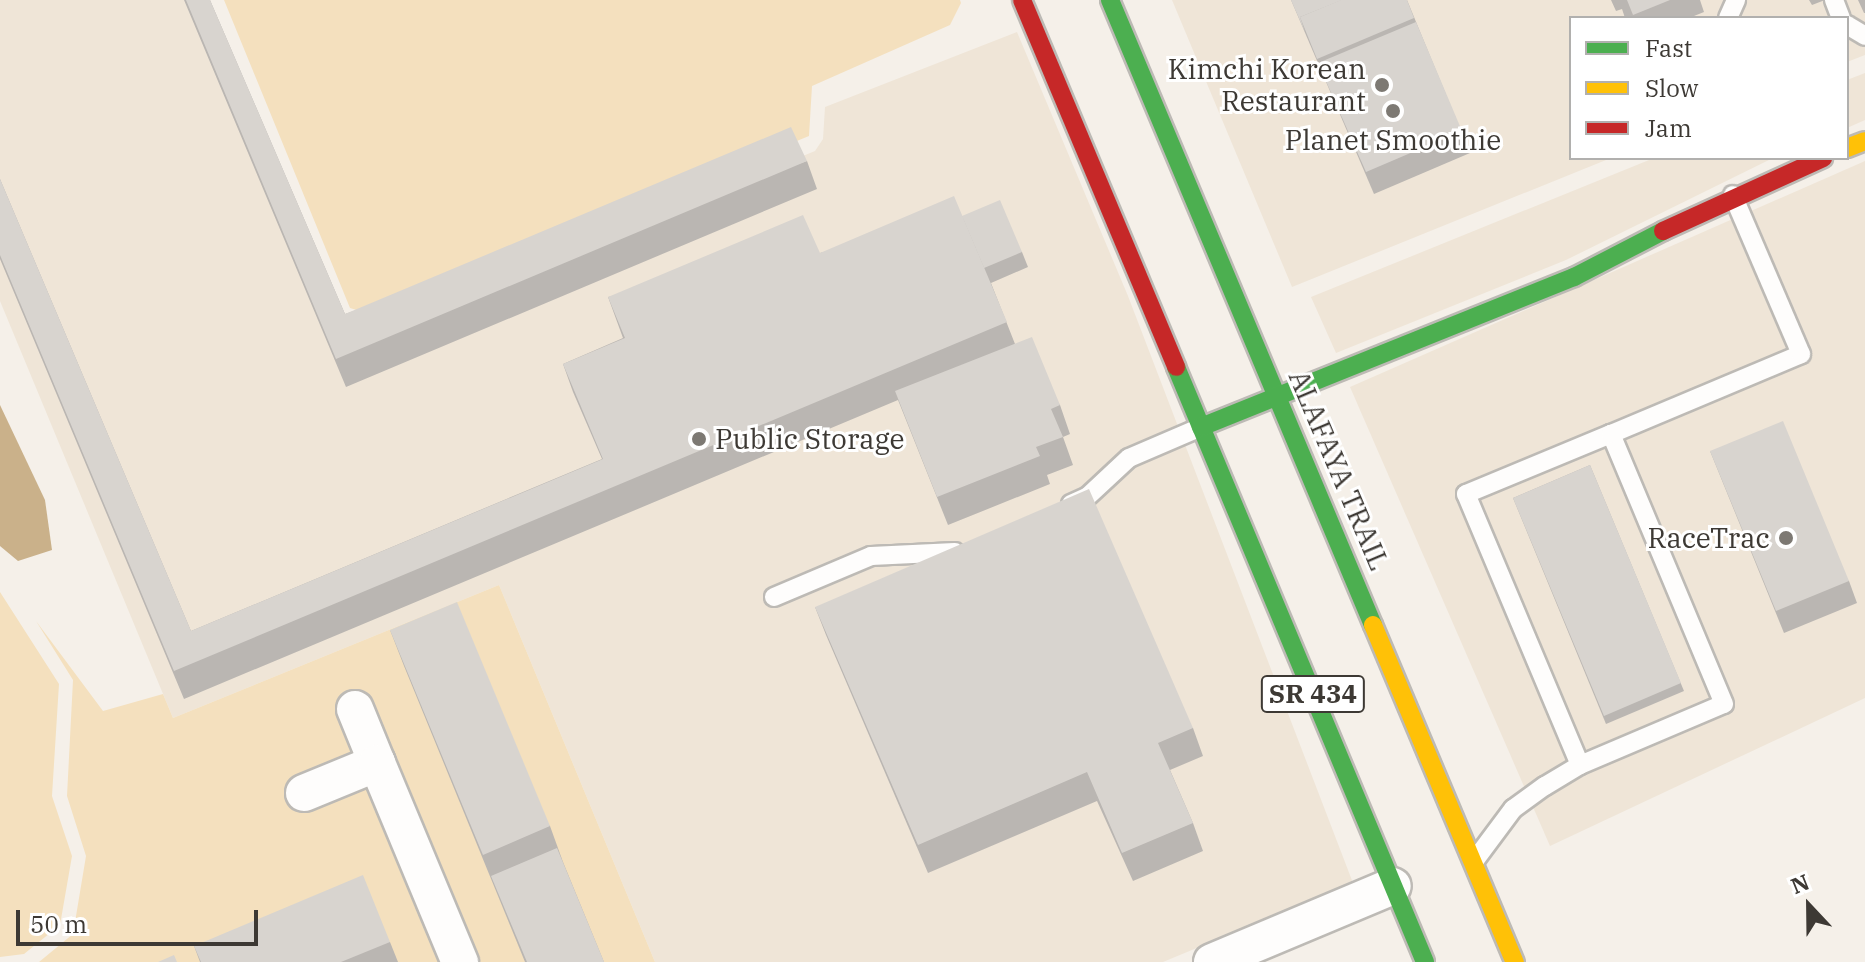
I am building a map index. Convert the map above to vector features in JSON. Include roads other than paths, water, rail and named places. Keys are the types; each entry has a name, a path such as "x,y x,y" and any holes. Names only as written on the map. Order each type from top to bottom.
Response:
{"main road":[{"name":"SR 434","path":"1022,0 1425,962"},
{"name":"ALAFAYA TRAIL","path":"1110,0 1515,962"},
{"path":"1201,427 1574,277 1733,195 1818,160"}],"street":[{"path":"355,709 460,962"},
{"path":"304,793 377,763"},
{"path":"1212,962 1393,886"}],"lane":[{"path":"1580,765 1466,494 1801,354 1733,195"},
{"path":"1059,509 1087,497 1129,458 1201,427"},
{"path":"1473,863 1513,809 1580,765 1724,704 1611,434"},
{"path":"774,597 871,556 946,556 974,544"}],"place":[{"name":"Kimchi Korean Restaurant","path":"1382,85"},
{"name":"Planet Smoothie","path":"1393,111"},
{"name":"Public Storage","path":"699,439"},
{"name":"RaceTrac","path":"1786,538"}]}
